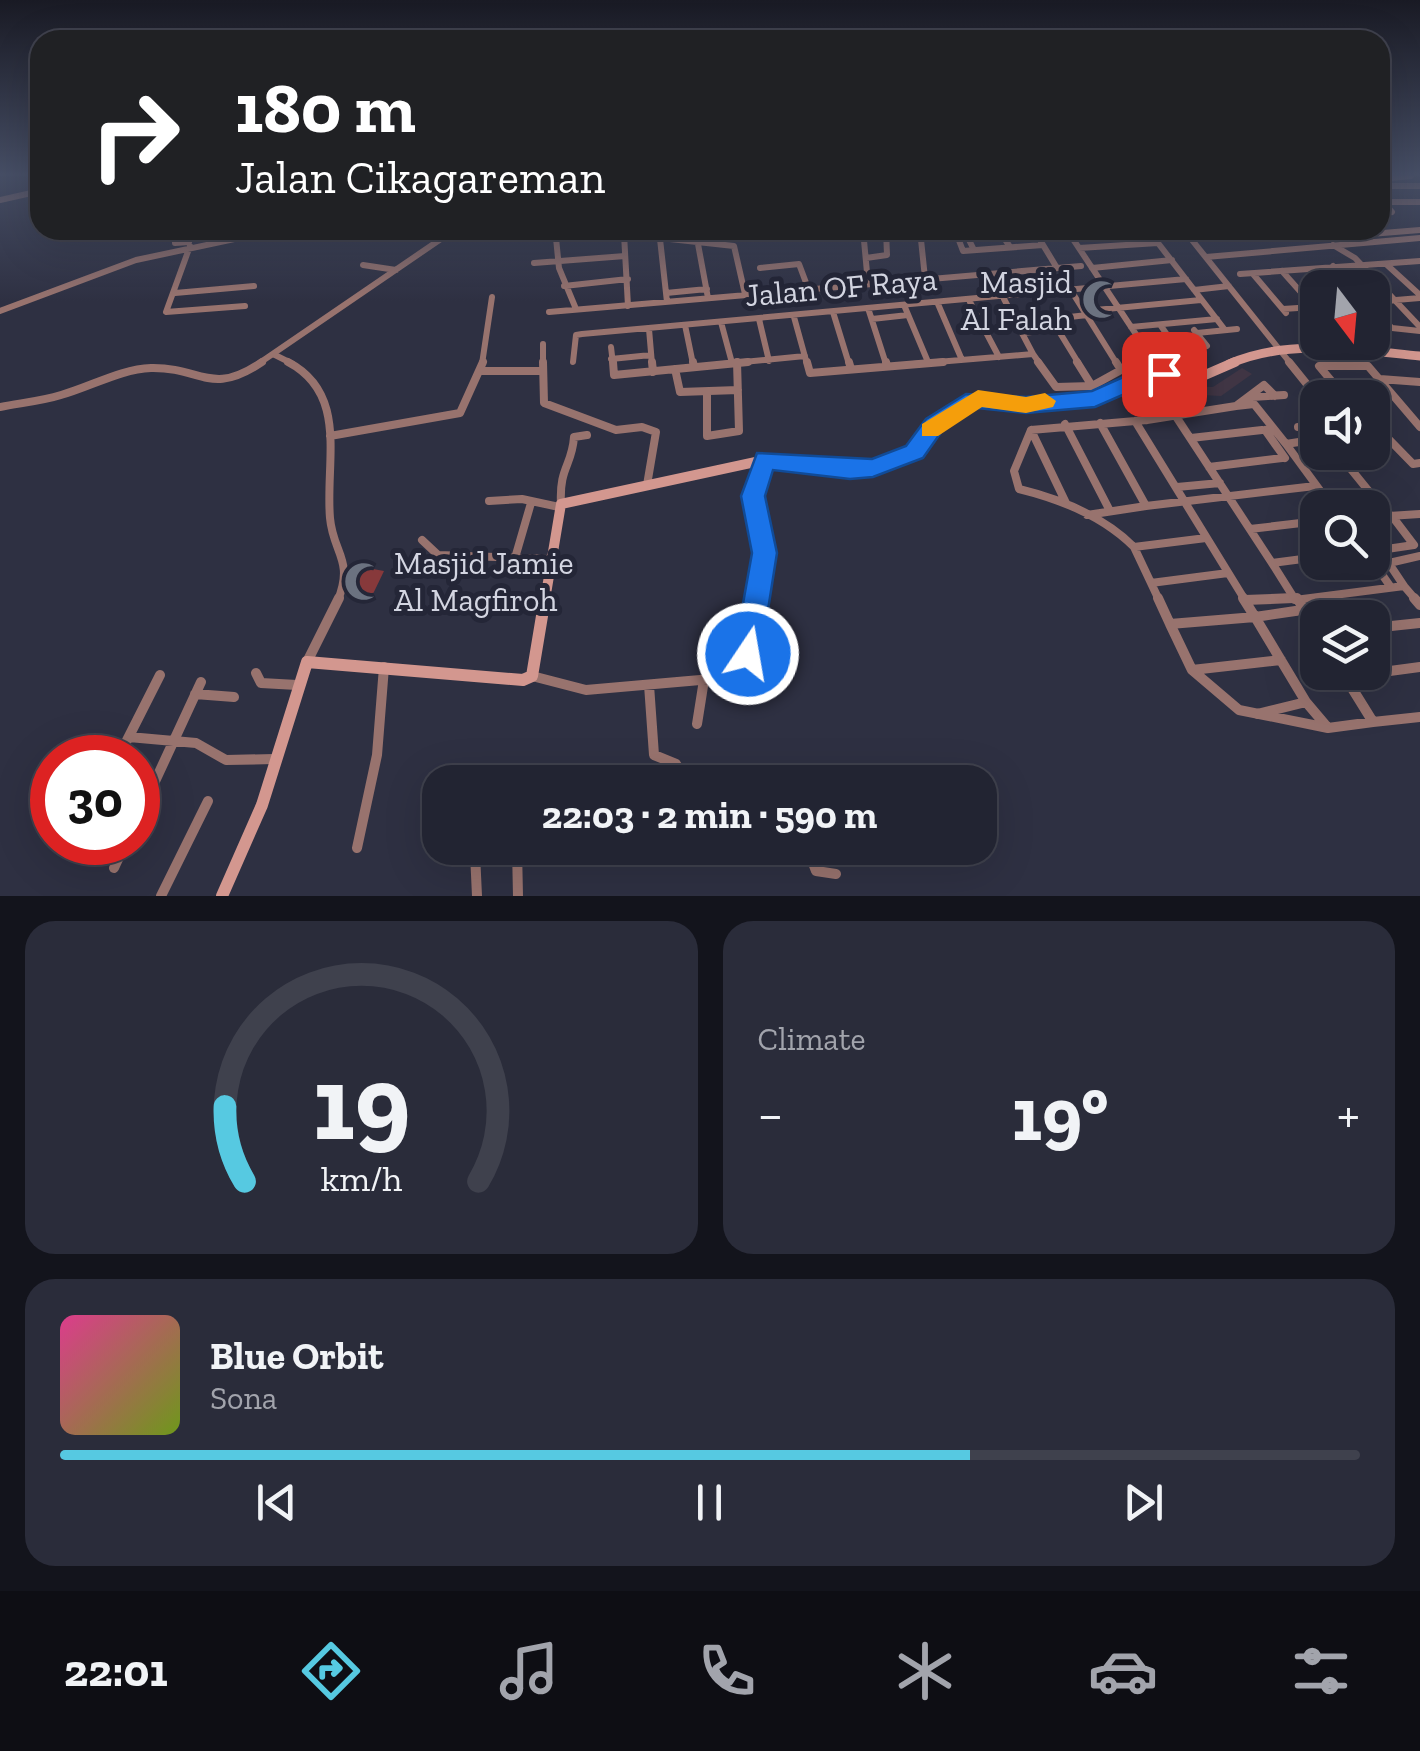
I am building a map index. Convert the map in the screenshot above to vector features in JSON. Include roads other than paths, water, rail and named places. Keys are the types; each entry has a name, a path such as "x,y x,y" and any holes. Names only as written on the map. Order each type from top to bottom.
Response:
{"street":[{"path":"1390,234 1420,230"},
{"path":"1390,234 1420,238"},
{"path":"0,312 77,279 223,240"},
{"path":"0,407 59,396 136,370 155,368 230,381 274,355 439,240"},
{"path":"556,240 564,286 576,309"},
{"path":"624,240 628,306"},
{"path":"660,240 666,298"},
{"path":"673,240 734,246 745,294"},
{"path":"864,240 868,283"},
{"path":"866,258 887,255 886,240"},
{"path":"921,240 926,278"},
{"path":"958,240 960,250 1043,245"},
{"path":"969,240 974,250"},
{"path":"1005,240 1010,247"},
{"path":"1040,240 1057,268"},
{"path":"1074,240 1150,357"},
{"path":"1192,240 1303,380"},
{"path":"1317,240 1350,244 1364,240"},
{"path":"1206,257 1350,240"},
{"path":"1079,248 1158,242 1225,330"},
{"path":"1332,243 1354,256"},
{"path":"698,244 708,298"},
{"path":"1350,244 1365,270"},
{"path":"190,246 184,274 166,312 245,306"},
{"path":"534,262 625,256"},
{"path":"1092,268 1172,260"},
{"path":"760,268 800,264 808,288"},
{"path":"1386,264 1420,297"},
{"path":"1240,274 1418,264"},
{"path":"363,265 396,270"},
{"path":"666,298 708,298 1081,266"},
{"path":"1333,266 1337,270"},
{"path":"1282,270 1300,290"},
{"path":"184,274 197,272"},
{"path":"1253,274 1284,311 1300,309"},
{"path":"564,286 628,279"},
{"name":"Jalan OF Raya","path":"573,362 576,335 582,334 1004,299 1186,279"},
{"path":"1169,281 1183,301"},
{"path":"175,293 254,286"},
{"path":"1194,290 1228,286"},
{"path":"549,312 628,306 707,288"},
{"path":"1004,299 1052,386 1092,386 1122,369 1072,292"},
{"path":"1390,296 1420,329"},
{"path":"330,436 460,413 481,371 492,297"},
{"path":"1390,301 1420,297"},
{"path":"1018,323 1118,307 1202,300"},
{"path":"970,302 1000,357"},
{"path":"938,304 962,360"},
{"path":"904,306 928,362"},
{"path":"868,308 888,366"},
{"path":"833,312 851,369"},
{"path":"872,319 908,315"},
{"path":"794,316 810,373 1033,354"},
{"path":"759,319 769,362"},
{"path":"1131,328 1217,319"},
{"path":"1052,320 1092,386"},
{"path":"707,392 707,436 732,436 739,432 734,363 721,322"},
{"path":"1189,323 1207,346"},
{"path":"685,326 694,367"},
{"path":"1160,326 1184,359"},
{"path":"1390,326 1420,329"},
{"path":"649,328 653,372"},
{"path":"1197,333 1237,328"},
{"path":"1023,333 1058,329"},
{"path":"543,344 544,402 554,410 605,421 616,430 654,430 647,485"},
{"path":"489,501 560,506 765,460 850,470 873,468 914,452 939,421 978,398 1026,405 1095,399 1147,376 1205,375 1240,358 1279,352 1351,346 1420,356"},
{"path":"610,347 614,375 805,356"},
{"path":"222,896 258,816 297,685 346,574 330,526 330,436 319,384 312,374 274,355"},
{"path":"611,359 651,355"},
{"path":"1331,380 1319,366 1358,363 1372,369 1378,378 1418,384"},
{"path":"675,369 680,392 738,390"},
{"path":"481,371 541,371"},
{"path":"1390,393 1418,422"},
{"path":"1031,430 1065,424 1146,420 1280,396"},
{"path":"1253,399 1319,490"},
{"path":"1146,420 1154,408 1168,404 1203,409"},
{"path":"1175,415 1300,607"},
{"path":"1135,421 1306,702 1328,728"},
{"path":"1100,422 1146,506"},
{"path":"1065,424 1109,510"},
{"path":"1191,438 1274,429"},
{"path":"1031,430 1068,508"},
{"path":"1031,430 1014,472 1016,485 1022,492 1052,497 1118,531 1134,546 1192,670 1229,705 1254,714 1328,728 1420,717"},
{"path":"1262,430 1282,458"},
{"path":"532,676 560,506 560,473 572,452 574,437 586,435"},
{"path":"1390,439 1420,472"},
{"path":"1286,444 1300,442"},
{"path":"1210,466 1296,457"},
{"path":"307,662 524,680 532,676 575,689 734,676 748,654 764,553 753,496 765,460"},
{"path":"1352,470 1418,552"},
{"path":"1177,487 1220,483"},
{"path":"1087,515 1316,486"},
{"path":"515,558 520,535 530,520 531,503"},
{"path":"1392,516 1420,514"},
{"path":"1250,528 1300,524"},
{"path":"1134,546 1206,538"},
{"path":"422,540 438,556 549,559"},
{"path":"1390,551 1418,552"},
{"path":"1390,563 1418,552"},
{"path":"1272,563 1300,560"},
{"path":"1390,565 1420,605"},
{"path":"1151,583 1228,573"},
{"path":"1386,580 1390,586"},
{"path":"1245,600 1404,586"},
{"path":"1170,624 1300,610"},
{"path":"1390,626 1420,623"},
{"path":"1192,670 1281,660"},
{"path":"357,848 376,756 384,667"},
{"path":"1390,670 1420,667"},
{"path":"256,673 261,683 297,685"},
{"path":"130,735 160,675"},
{"path":"697,724 704,680"},
{"path":"160,770 201,682"},
{"path":"650,685 654,756 677,765"},
{"path":"1353,690 1373,722"},
{"path":"195,694 234,697"},
{"path":"1254,714 1306,702"},
{"path":"160,738 204,746 226,760 274,759"},
{"path":"161,896 208,800"},
{"path":"475,865 475,893"},
{"path":"517,865 518,896"},
{"path":"814,865 816,871 836,874"}],"place":[{"name":"Masjid Al Falah","path":"1102,300"},
{"name":"Masjid Jamie Al Magfiroh","path":"364,581"}]}
